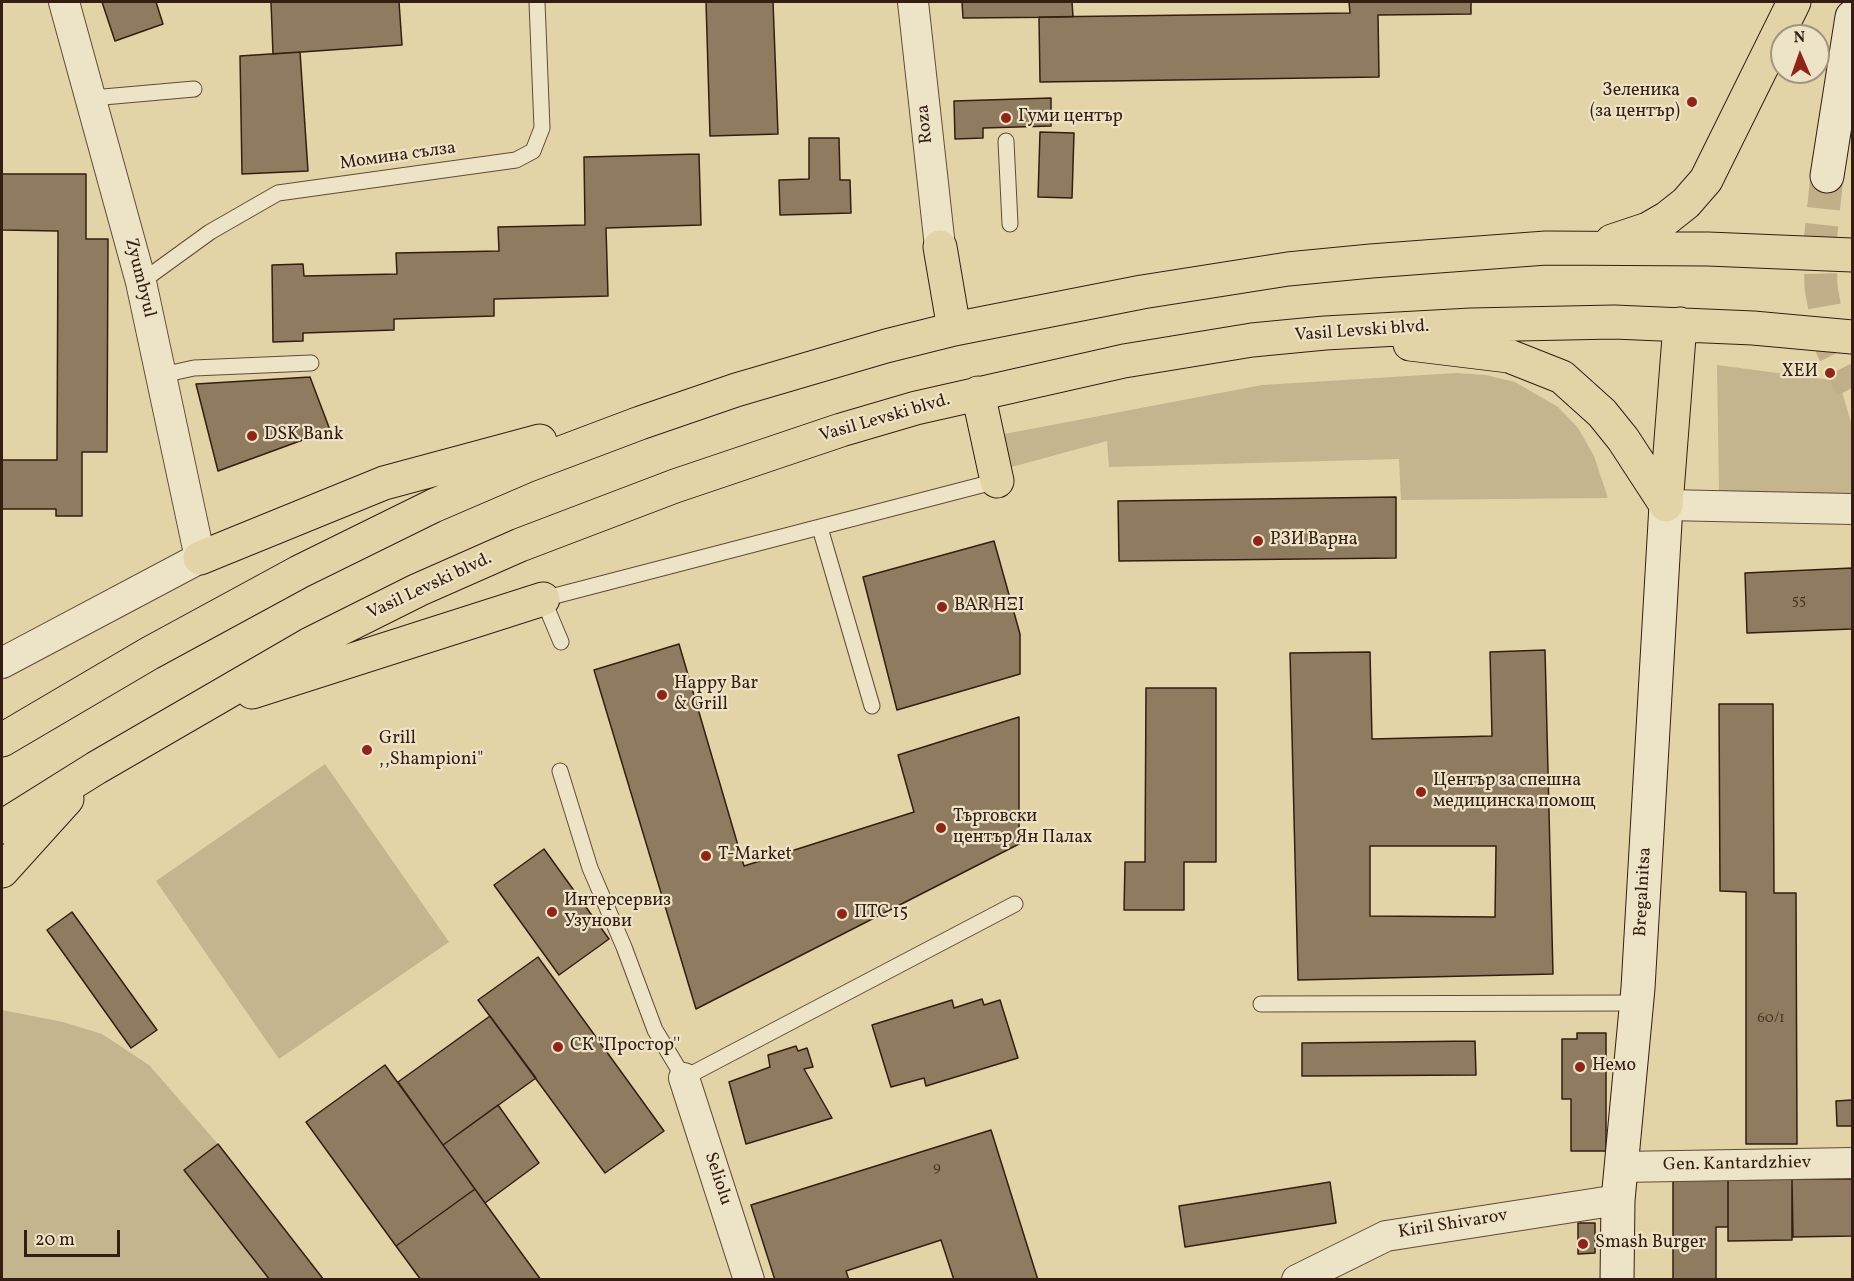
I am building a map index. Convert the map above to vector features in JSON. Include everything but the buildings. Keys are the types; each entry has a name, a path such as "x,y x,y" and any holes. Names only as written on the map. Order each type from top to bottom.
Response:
{"highway":[{"path":"1590,248 1658,224 1686,203 1706,180 1794,2"},
{"path":"940,247 954,329"},
{"path":"200,558 384,483 736,390 954,329 1131,294 1288,269 1457,253 1590,248 1852,255"},
{"name":"Vasil Levski blvd.","path":"2,827 96,768 310,644 418,590 520,545 675,486 841,430 978,393 1055,375 1174,352 1325,333 1471,325 1614,322 1680,324 1852,337"},
{"path":"1666,505 1680,324"},
{"path":"1325,333 1509,356 1562,377 1602,413 1623,439 1666,505"},
{"path":"2,740 150,653 366,537 526,466 736,390"},
{"path":"978,393 997,481"},
{"path":"191,712 543,599"},
{"path":"2,871 96,768"}],"street":[{"name":"Zyumbyul","path":"64,2 141,282 200,558"},
{"name":"Roza","path":"913,2 940,247"},
{"path":"1827,176 1852,17"},
{"path":"1666,505 1852,509"},
{"name":"Bregalnitsa","path":"1617,1280 1618,1200 1637,1003 1666,505"},
{"path":"2,663 200,558"},
{"name":"Seliolu","path":"684,1078 749,1280"},
{"name":"Gen. Kantardzhiev","path":"1621,1167 1852,1163"},
{"name":"Kiril Shivarov","path":"1297,1280 1386,1236 1618,1200"}],"lane":[{"name":"Момина сълза","path":"141,282 210,232 278,193 516,160 533,151 542,128 537,2"},
{"path":"92,98 194,89"},
{"path":"1006,141 1010,224"},
{"path":"162,375 194,368 311,363"},
{"path":"561,642 543,599 997,481"},
{"path":"820,528 872,705"},
{"path":"560,771 590,868 624,947 655,1030 684,1078 1015,904"},
{"path":"1261,1004 1637,1003"}],"shaded area":[{"path":"1717,365 1839,381 1852,426 1852,497 1719,493"},
{"path":"1457,373 1486,375 1515,382 1558,407 1578,428 1594,456 1608,498 1401,500 1399,459 1109,467 1107,441 1008,468 999,435 1262,385"},
{"path":"325,764 449,942 279,1059 156,881"},
{"path":"2,1010 63,1022 102,1034 149,1065 218,1144 324,1279 2,1280"}],"tunnel":[{"path":"1827,176 1820,242 1821,287 1832,348 1852,388"}],"place":[{"name":"Зеленика (за център)","path":"1692,102"},
{"name":"Гуми център","path":"1006,118"},
{"name":"ХЕИ","path":"1830,373"},
{"name":"DSK Bank","path":"252,436"},
{"name":"РЗИ Варна","path":"1258,541"},
{"name":"BAR HΞI","path":"942,607"},
{"name":"Happy Bar & Grill","path":"662,695"},
{"name":"Grill ,,Shampioni\"","path":"367,750"},
{"name":"Център за спешна медицинска помощ","path":"1421,792"},
{"name":"Търговски център Ян Палах","path":"941,828"},
{"name":"T-Market","path":"706,856"},
{"name":"Интерсервиз Узунови","path":"552,912"},
{"name":"ПТС 15","path":"842,914"},
{"name":"СК \"Простор''","path":"558,1047"},
{"name":"Немо","path":"1580,1067"},
{"name":"Smash Burger","path":"1583,1244"}]}
